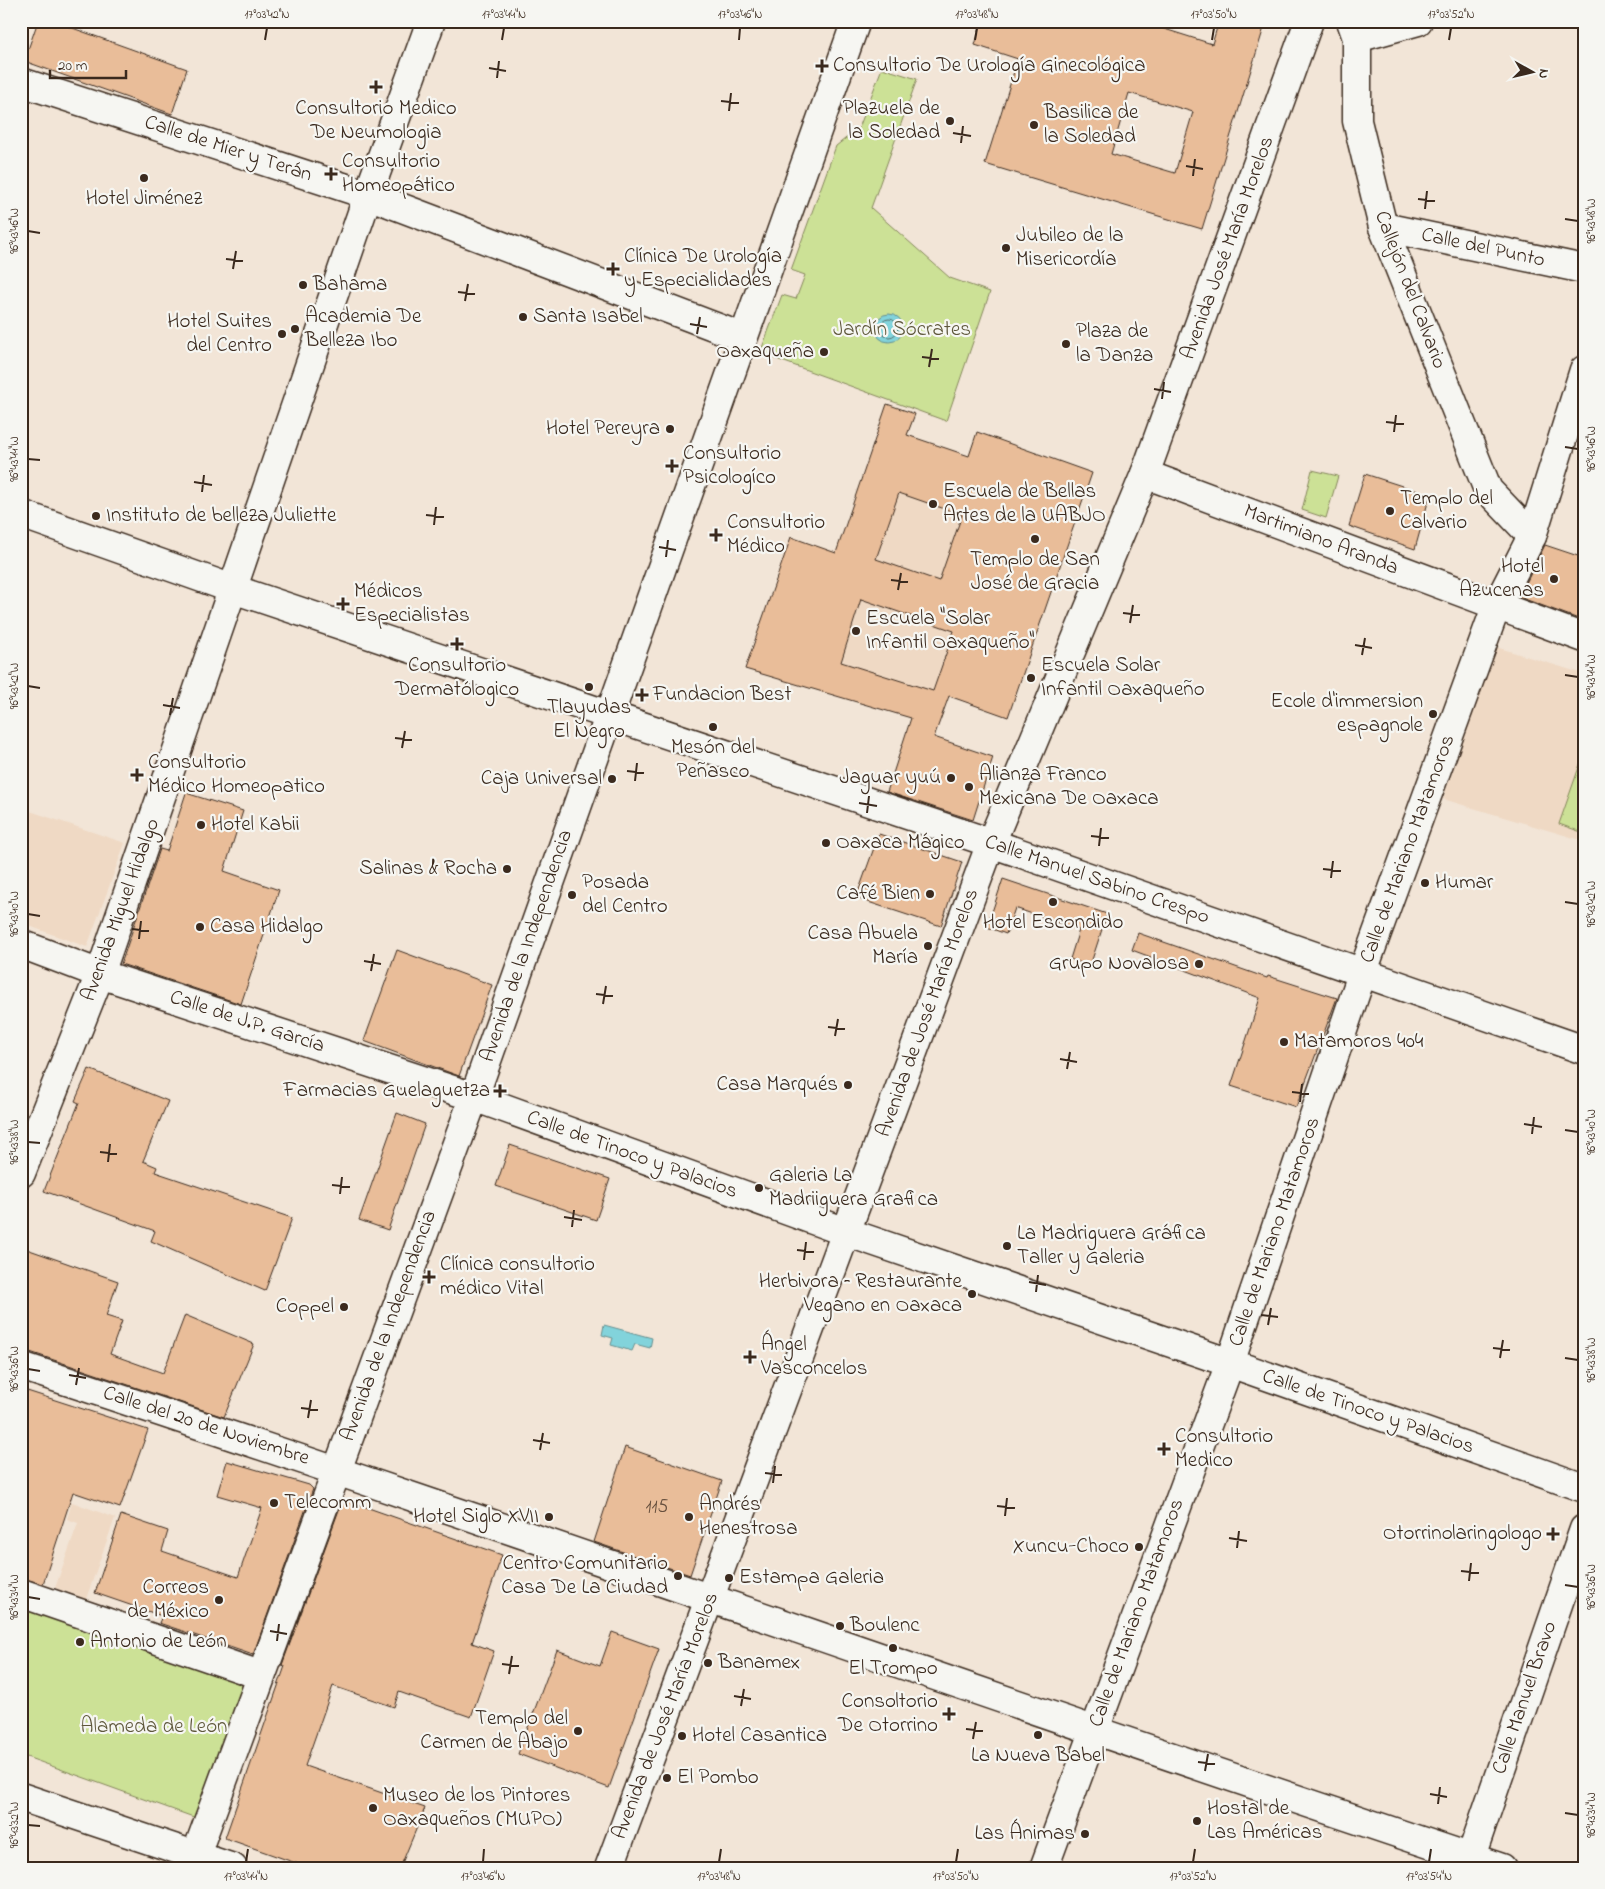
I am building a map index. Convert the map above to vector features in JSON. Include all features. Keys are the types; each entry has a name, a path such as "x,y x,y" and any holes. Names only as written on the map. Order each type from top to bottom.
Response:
{"street":[{"name":"Avenida Miguel Hidalgo","path":"21,1173 100,974 368,195 432,21"},
{"name":"Avenida de la Independencia","path":"193,1862 335,1468 474,1097 742,337 856,21"},
{"name":"Avenida José María Morelos","path":"1145,474 1309,21"},
{"path":"1354,30 1418,21"},
{"name":"Callejón del Calvario","path":"1354,30 1357,121 1383,227 1488,490 1532,536"},
{"name":"Calle de Mier y Terán","path":"21,82 368,195 742,337"},
{"name":"Calle del Punto","path":"1383,227 1584,269"},
{"name":"Calle de Mariano Matamoros","path":"1044,1868 1230,1363 1362,974 1496,607 1532,536 1584,370"},
{"name":"Martimiano Aranda","path":"1145,474 1496,607 1584,638"},
{"name":"Avenida de José María Morelos","path":"609,1868 991,843 1145,474"},
{"name":"Calle Manuel Sabino Crespo","path":"21,514 233,589 991,843 1584,1050"},
{"name":"Calle de J.P. García","path":"21,944 100,974 474,1097"},
{"name":"Calle de Tinoco y Palacios","path":"474,1097 846,1232 1230,1363 1584,1488"},
{"name":"Calle del 20 de Noviembre","path":"21,1366 335,1468 710,1600 1469,1862 1502,1868"},
{"name":"Calle Manuel Bravo","path":"1469,1862 1584,1529"},
{"path":"21,1593 260,1675"},
{"path":"21,1797 193,1862 233,1868"}],"shaded area":[{"path":"887,404 915,414 908,435 968,456 977,432 1031,451 1039,627 1008,717 949,696 938,726 745,669 791,537 836,552"},
{"path":"1496,647 1584,674 1584,841 1443,799"},
{"path":"21,808 125,843 87,947 21,923"},
{"path":"72,1502 115,1518 86,1599 55,1588 78,1523 67,1519"}],"green space":[{"name":"Jardín Sócrates","path":"882,68 917,79 871,208 950,278 990,292 946,421 760,353 782,295 796,299 805,275 791,270 836,146 859,128"},
{"path":"1312,470 1338,476 1326,518 1302,510"},
{"path":"1584,753 1584,833 1559,824"},
{"name":"Alameda de León","path":"21,1603 247,1685 199,1819 21,1755"}],"water":[{"path":"889,314 899,318 903,328 899,338 889,342 879,338 875,328 879,318"},
{"path":"604,1325 652,1338 650,1348 635,1344 632,1351 611,1345 613,1338 602,1335"}],"building":[{"path":"38,21 53,21 187,69 172,114 24,61"},
{"path":"982,21 1153,21 1152,25 1212,44 1219,21 1266,21 1202,229 985,164 1018,59 975,45","holes":["1129,93 1193,112 1175,173 1111,154"]},
{"path":"887,404 915,414 907,435 969,456 977,432 1092,473 1008,717 949,696 934,737 993,757 973,820 887,792 911,718 745,669 791,537 836,553","holes":["899,493 962,515 939,581 876,559","861,599 954,631 933,691 841,662"]},
{"name":"Templo del Calvario","path":"1365,474 1430,495 1415,549 1349,526"},
{"name":"Hotel Azucenas","path":"1545,545 1584,558 1584,621 1519,597"},
{"name":"Casa Hidalgo","path":"186,793 243,811 224,871 279,890 241,1004 121,964 160,849 167,851"},
{"path":"879,834 962,862 941,926 856,898"},
{"path":"1003,879 1107,914 1090,966 1070,959 1079,930 1015,908 1006,934 987,927"},
{"name":"Matamoros 404","path":"1138,933 1267,978 1268,976 1337,998 1296,1107 1231,1086 1260,998 1132,950"},
{"path":"397,950 492,985 459,1076 364,1041"},
{"path":"89,1069 168,1101 143,1161 157,1167 155,1172 292,1218 265,1291 151,1241 155,1231 44,1191 79,1103 75,1101"},
{"path":"397,1113 425,1124 388,1230 359,1220"},
{"path":"510,1145 610,1179 596,1220 496,1186"},
{"path":"21,1247 118,1281 106,1316 122,1321 110,1354 163,1373 185,1315 254,1344 224,1417 21,1349"},
{"path":"21,1389 148,1430 120,1508 73,1492 43,1584 21,1578"},
{"name":"Andrés Henestrosa","path":"625,1447 722,1481 690,1575 594,1542"},
{"path":"227,1461 309,1485 313,1489 253,1655 159,1623 162,1616 95,1593 121,1515 168,1531 162,1551 238,1577 262,1508 217,1495"},
{"path":"343,1499 502,1555 472,1643 494,1651 471,1717 399,1692 394,1707 333,1686 305,1766 425,1808 400,1868 310,1868 225,1838 285,1666 282,1665"},
{"name":"Templo del Carmen de Abajo","path":"612,1632 659,1649 609,1788 518,1754 557,1650 600,1666"}],"place":[{"name":"Consultorio De Urología Ginecológica","path":"822,66"},
{"name":"Consultorio Medico De Neumologia","path":"376,87"},
{"name":"Plazuela de la Soledad","path":"950,121"},
{"name":"Basilica de la Soledad","path":"1034,125"},
{"name":"Consultorio Homeopático","path":"331,174"},
{"name":"Hotel Jiménez","path":"144,178"},
{"name":"Jubileo de la Misericordía","path":"1006,248"},
{"name":"Clínica De Urología y Especialidades","path":"613,269"},
{"name":"Bahama","path":"303,285"},
{"name":"Santa Isabel","path":"523,317"},
{"name":"Academia De Belleza Ibo","path":"295,329"},
{"name":"Hotel Suites del Centro","path":"282,334"},
{"name":"Plaza de la Danza","path":"1066,344"},
{"name":"Oaxaqueña","path":"824,352"},
{"name":"Hotel Pereyra","path":"670,429"},
{"name":"Consultorio Psicologíco","path":"672,466"},
{"name":"Escuela de Bellas Artes de la UABJO","path":"933,504"},
{"name":"Templo del Calvario","path":"1390,511"},
{"name":"Instituto de belleza Juliette","path":"96,516"},
{"name":"Consultorio Médico","path":"716,535"},
{"name":"Templo de San José de Gracia","path":"1035,539"},
{"name":"Hotel Azucenas","path":"1554,579"},
{"name":"Médicos Especialistas","path":"343,604"},
{"name":"Escuela \"Solar Infantil Oaxaqueño\"","path":"856,631"},
{"name":"Consultorio Dermatólogico","path":"457,644"},
{"name":"Escuela Solar Infantil Oaxaqueño","path":"1031,678"},
{"name":"Tlayudas El Negro","path":"589,687"},
{"name":"Fundacion Best","path":"642,695"},
{"name":"Ecole d'immersion espagnole","path":"1433,714"},
{"name":"Mesón del Peñasco","path":"713,727"},
{"name":"Consultorio Médico Homeopatico","path":"137,775"},
{"name":"Jaguar yuú","path":"951,778"},
{"name":"Caja Universal","path":"612,779"},
{"name":"Alianza Franco Mexicana De Oaxaca","path":"969,787"},
{"name":"Hotel Kabii","path":"201,825"},
{"name":"Oaxaca Mágico","path":"826,843"},
{"name":"Salinas & Rocha","path":"507,869"},
{"name":"Humar","path":"1425,883"},
{"name":"Café Bien","path":"930,894"},
{"name":"Posada del Centro","path":"572,895"},
{"name":"Hotel Escondido","path":"1053,902"},
{"name":"Casa Hidalgo","path":"200,927"},
{"name":"Casa Abuela María","path":"928,946"},
{"name":"Grupo Novalosa","path":"1199,964"},
{"name":"Matamoros 404","path":"1284,1042"},
{"name":"Casa Marqués","path":"848,1085"},
{"name":"Farmacias Guelaguetza","path":"500,1091"},
{"name":"Galeria La Madriiguera Grafica","path":"759,1188"},
{"name":"La Madriguera Gráfica Taller y Galeria","path":"1007,1246"},
{"name":"Clínica consultorio médico Vital","path":"429,1277"},
{"name":"Herbivora – Restaurante Vegano en Oaxaca","path":"972,1294"},
{"name":"Coppel","path":"344,1307"},
{"name":"Ángel Vasconcelos","path":"750,1357"},
{"name":"Consultorio Medico","path":"1164,1449"},
{"name":"Telecomm","path":"274,1503"},
{"name":"Hotel Siglo XVII","path":"549,1517"},
{"name":"Andrés Henestrosa","path":"689,1517"},
{"name":"Otorrinolaringologo","path":"1553,1534"},
{"name":"Xuncu-Choco","path":"1139,1547"},
{"name":"Centro Comunitario Casa De La Ciudad","path":"678,1576"},
{"name":"Estampa Galeria","path":"729,1578"},
{"name":"Correos de México","path":"219,1600"},
{"name":"Boulenc","path":"840,1626"},
{"name":"Antonio de León","path":"80,1642"},
{"name":"El Trompo","path":"893,1648"},
{"name":"Banamex","path":"708,1663"},
{"name":"Consoltorio De Otorrino","path":"949,1714"},
{"name":"Templo del Carmen de Abajo","path":"578,1731"},
{"name":"La Nueva Babel","path":"1038,1735"},
{"name":"Hotel Casantica","path":"682,1736"},
{"name":"El Pombo","path":"667,1778"},
{"name":"Museo de los Pintores Oaxaqueños (MUPO)","path":"373,1808"},
{"name":"Hostal de Las Américas","path":"1197,1821"},
{"name":"Las Ánimas","path":"1085,1834"}]}
